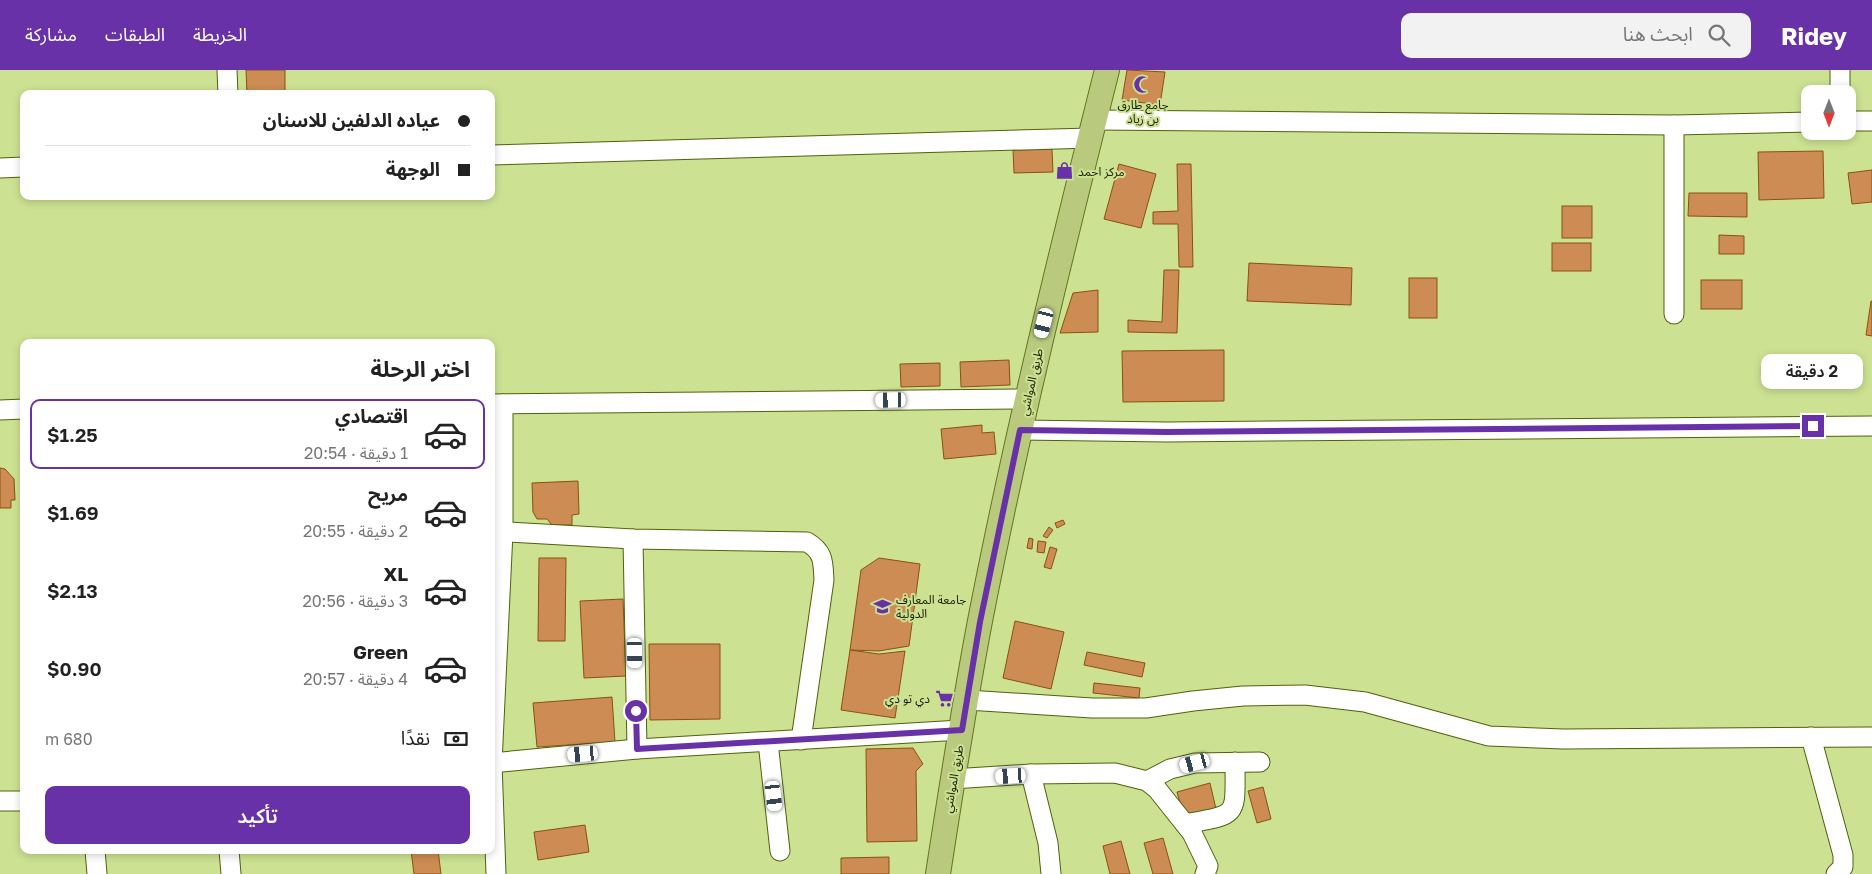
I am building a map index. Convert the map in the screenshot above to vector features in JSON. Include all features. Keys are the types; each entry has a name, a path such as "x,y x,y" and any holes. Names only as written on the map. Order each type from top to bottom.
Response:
{"main road":[{"name":"طريق المواشي","path":"938,874 952,779 980,622 1020,430 1107,70"}],"street":[{"path":"228,70 228,90"},
{"path":"1840,70 1840,85"},
{"path":"1856,121 1872,121"},
{"path":"495,155 1093,129 1674,126 1801,122"},
{"path":"1674,126 1674,314"},
{"path":"0,168 20,167"},
{"path":"495,641 497,404 1027,399"},
{"path":"0,410 20,410"},
{"path":"1020,430 1167,432 1872,426"},
{"path":"497,531 633,539 807,542 816,547 823,559 824,580 801,740"},
{"path":"633,539 637,749"},
{"path":"967,700 1092,708 1146,708 1244,696 1305,695 1365,702 1489,736 1564,739 1872,737"},
{"path":"495,763 637,749 962,730"},
{"path":"1811,737 1843,855 1843,866 1836,874"},
{"path":"768,742 780,851"},
{"path":"1185,824 1220,817 1230,813 1235,803 1235,762"},
{"path":"1147,781 1170,770 1195,763 1260,762"},
{"path":"952,779 1031,774 1115,773 1147,781 1157,790 1192,833 1208,866 1206,874"},
{"path":"1031,774 1048,844 1051,874"},
{"path":"0,801 20,801"},
{"path":"495,846 496,874"},
{"path":"95,854 97,874"},
{"path":"229,854 231,874"}],"building":[{"path":"246,70 285,70 285,90 247,90"},
{"path":"1127,70 1165,72 1160,105 1122,100"},
{"path":"1052,149 1053,172 1014,173 1013,150"},
{"path":"1823,151 1824,198 1759,200 1758,152"},
{"path":"1119,164 1156,174 1141,228 1104,219"},
{"path":"1177,164 1191,164 1193,267 1179,267 1178,224 1153,224 1153,212 1178,211"},
{"path":"1872,170 1872,202 1852,204 1848,173"},
{"path":"1689,193 1747,193 1747,217 1688,216"},
{"path":"1562,206 1592,206 1592,238 1562,238"},
{"path":"1719,235 1744,236 1744,254 1719,254"},
{"path":"1552,243 1591,243 1591,271 1552,271"},
{"path":"1249,263 1352,268 1351,305 1247,301"},
{"path":"1164,270 1179,270 1177,333 1128,332 1128,320 1162,322"},
{"path":"1409,278 1437,278 1437,318 1409,318"},
{"path":"1701,280 1742,280 1742,309 1701,309"},
{"path":"1098,290 1098,332 1060,333 1073,293"},
{"path":"1872,301 1872,336 1866,335"},
{"path":"1224,350 1224,401 1123,402 1122,351"},
{"path":"1009,360 1010,385 961,387 960,362"},
{"path":"940,363 940,386 901,387 900,364"},
{"path":"982,425 982,433 994,432 996,454 944,459 941,429"},
{"path":"0,468 5,469 14,479 15,500 11,500 11,508 0,508"},
{"path":"578,481 579,514 572,515 572,525 552,525 547,519 537,519 533,512 532,483"},
{"path":"1063,520 1065,524 1057,528 1055,523"},
{"path":"1049,527 1053,530 1047,538 1043,536"},
{"path":"1029,538 1033,539 1032,549 1027,548"},
{"path":"1038,541 1046,542 1044,553 1037,552"},
{"path":"1050,547 1057,549 1051,569 1044,567"},
{"path":"539,558 566,558 565,641 538,641"},
{"path":"879,558 920,564 909,646 879,651 850,650 861,570"},
{"path":"623,599 626,676 584,678 580,601"},
{"path":"1015,621 1064,632 1051,689 1003,678"},
{"path":"649,644 720,644 720,719 650,720"},
{"path":"850,650 879,654 905,651 895,718 841,710"},
{"path":"1087,652 1145,663 1142,677 1084,665"},
{"path":"1094,683 1140,688 1139,698 1093,693"},
{"path":"612,697 615,742 537,747 533,703"},
{"path":"913,748 923,764 916,771 917,841 867,842 866,749"},
{"path":"1210,783 1216,809 1184,817 1177,792"},
{"path":"1263,787 1271,819 1257,823 1248,791"},
{"path":"585,825 589,852 538,860 534,832"},
{"path":"1163,838 1173,874 1153,874 1144,843"},
{"path":"1121,841 1130,874 1110,874 1103,846"},
{"path":"412,854 438,854 441,874 414,874"},
{"path":"889,857 889,874 841,874 841,858"}],"place":[{"name":"جامع طارق بن زياد","path":"1143,85"},
{"name":"مركز احمد","path":"1064,171"},
{"name":"جامعة المعارف الدولية","path":"882,606"},
{"name":"دي تو دي","path":"944,698"}],"route":[{"path":"636,711 637,749 962,730 980,622 1020,430 1167,432 1813,426"}]}
